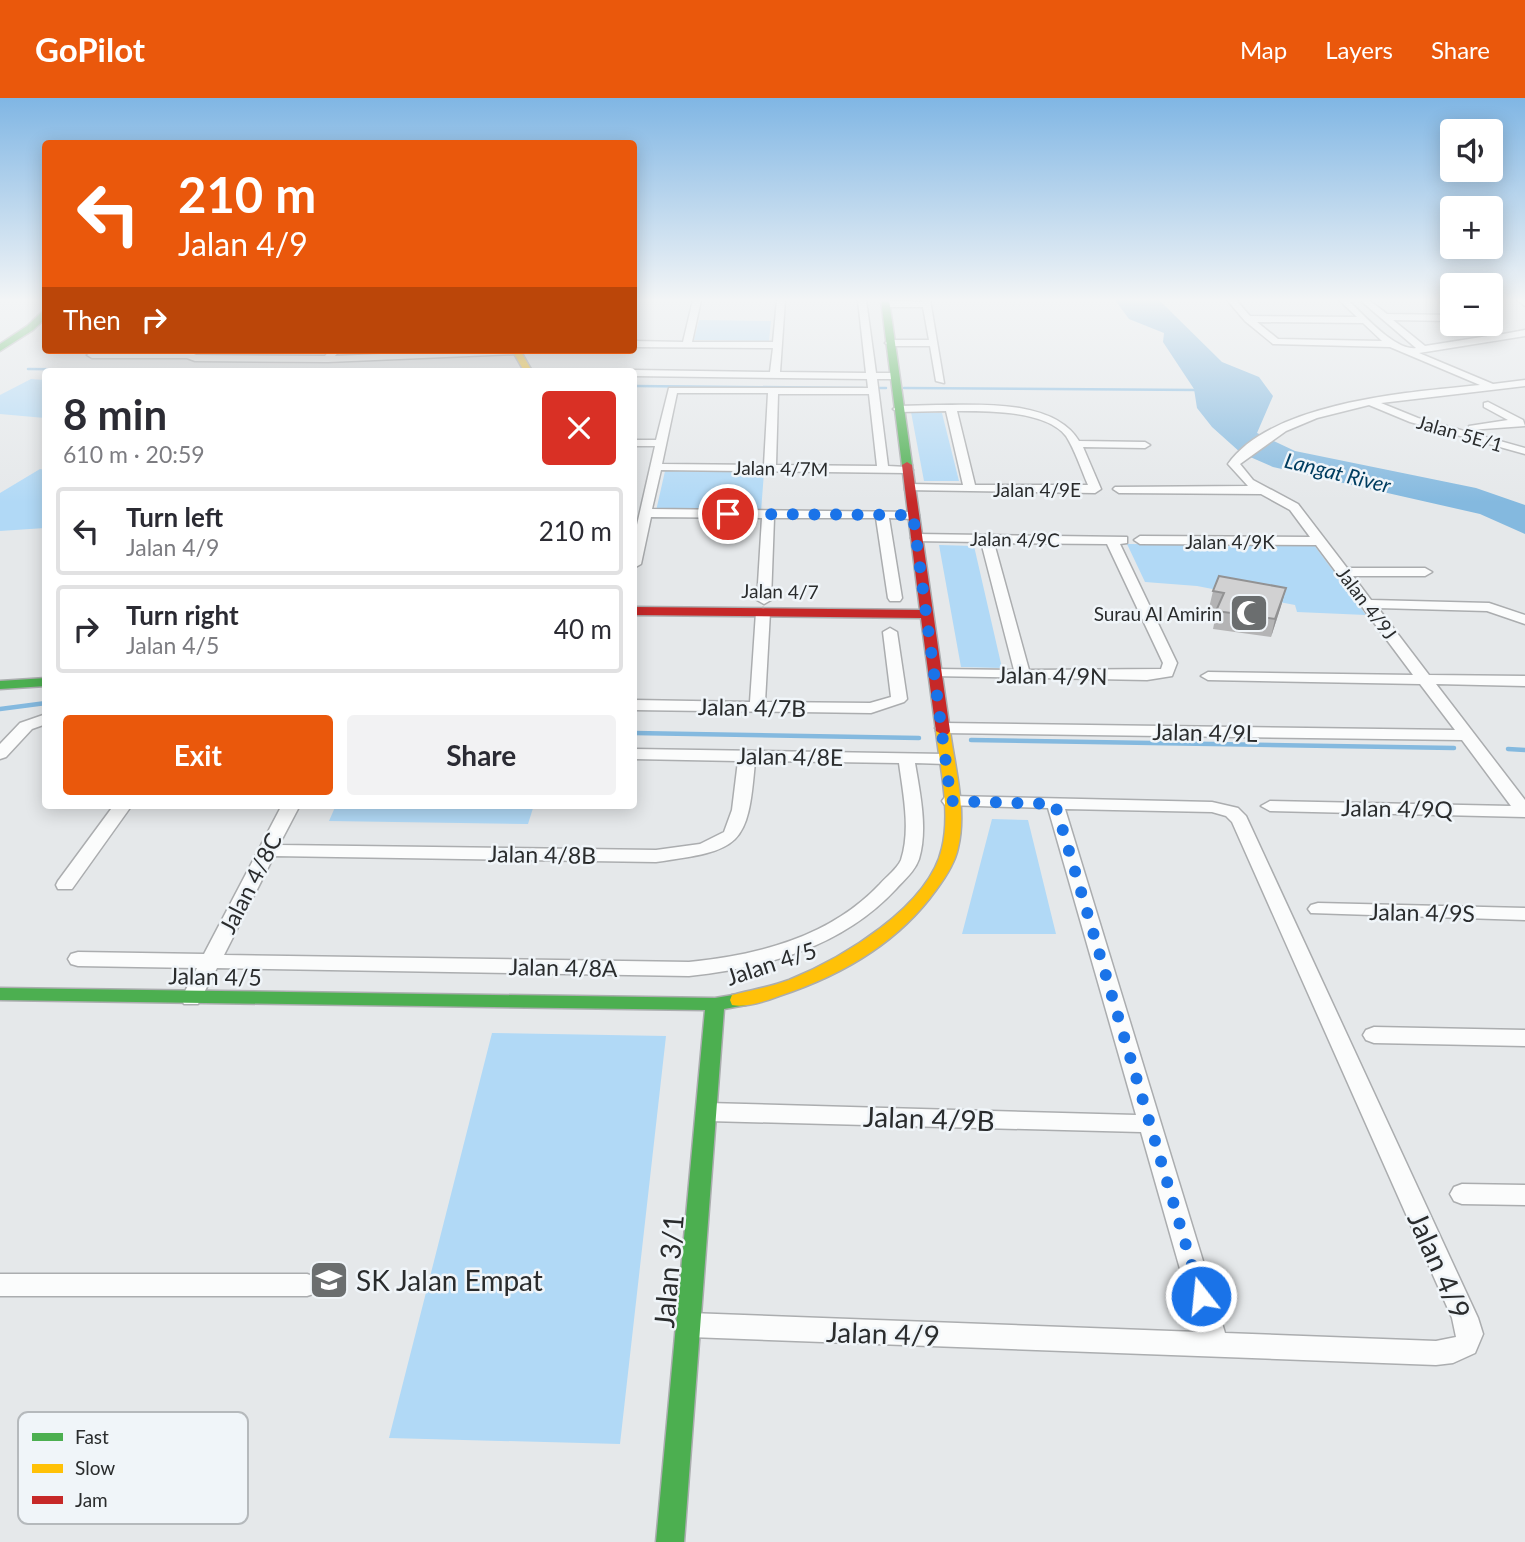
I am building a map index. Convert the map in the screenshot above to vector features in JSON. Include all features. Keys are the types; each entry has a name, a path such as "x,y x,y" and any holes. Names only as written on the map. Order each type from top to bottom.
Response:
{"street":[{"path":"775,375 776,367"},
{"path":"869,367 883,470"},
{"name":"Jalan 4/5","path":"0,994 191,999 715,1004 750,998 816,975 875,942 927,892 951,846 951,801 943,728 892,367"},
{"path":"939,367 941,381"},
{"path":"1443,367 1498,390"},
{"path":"637,373 893,376"},
{"path":"1480,383 1525,374"},
{"path":"1383,407 1498,390 1525,383"},
{"path":"1383,407 1498,390 1525,389"},
{"path":"637,533 645,513 647,486 656,467 673,390 872,391"},
{"path":"770,468 773,391"},
{"path":"1488,405 1522,424"},
{"name":"Jalan 4/9J","path":"1383,407 1347,407 1289,426 1237,459 1234,464 1237,471 1249,482 1290,503 1464,730"},
{"name":"Jalan 5E/1","path":"1383,407 1524,450"},
{"name":"Jalan 4/9E","path":"898,409 1015,410 1062,426 1068,431 1095,489 909,488"},
{"path":"951,409 970,488"},
{"path":"1473,428 1522,424"},
{"path":"637,443 661,443"},
{"path":"1073,444 1145,445"},
{"name":"Jalan 4/7M","path":"656,467 906,470"},
{"path":"1119,489 1265,490"},
{"path":"645,513 913,515"},
{"path":"757,707 768,514"},
{"path":"882,515 895,598"},
{"name":"Jalan 4/9C","path":"917,538 1117,540 1170,663 1167,673"},
{"path":"986,538 1023,674"},
{"name":"Jalan 4/9K","path":"1140,540 1320,541"},
{"path":"1344,572 1425,572"},
{"path":"1368,604 1489,607 1525,620"},
{"name":"Jalan 4/7","path":"637,611 763,606 926,614"},
{"name":"Jalan 4/7B","path":"637,705 871,708 899,699 890,632"},
{"name":"Jalan 4/9N","path":"936,673 1147,676 1167,673"},
{"path":"1208,676 1525,681"},
{"path":"0,685 42,682"},
{"path":"0,754 26,726 42,720"},
{"name":"Jalan 4/9L","path":"943,728 1464,730"},
{"path":"1464,730 1525,811"},
{"name":"Jalan 4/8E","path":"637,754 946,759"},
{"name":"Jalan 4/8B","path":"267,850 656,856 699,850 730,836 738,820 747,755"},
{"name":"Jalan 4/8A","path":"78,959 689,969 728,966 788,948 834,929 885,891 909,862 915,818 905,758"},
{"name":"Jalan 4/9","path":"690,1325 1436,1353 1452,1351 1466,1345 1470,1334 1465,1318 1240,820 1232,813 1212,807 951,801"},
{"path":"1055,804 1215,1345"},
{"name":"Jalan 4/9Q","path":"1270,806 1525,811"},
{"path":"65,886 119,809"},
{"name":"Jalan 4/8C","path":"191,999 288,809"},
{"name":"Jalan 4/9S","path":"1318,909 1525,914"},
{"name":"Jalan 3/1","path":"670,1542 715,1004"},
{"path":"1374,1035 1525,1038"},
{"name":"Jalan 4/9B","path":"708,1112 1150,1124"},
{"path":"1462,1194 1525,1195"},
{"path":"0,1285 307,1284"}],"shaded area":[{"path":"31,379 42,380 42,418 0,414 0,395"},
{"path":"911,412 942,413 959,481 924,481"},
{"path":"42,469 42,528 0,531 0,493"},
{"path":"665,471 764,472 761,512 656,511"},
{"path":"1127,544 1314,545 1366,615 1297,612 1295,605 1197,586 1145,582"},
{"path":"939,545 974,546 1002,668 961,667"},
{"path":"334,809 533,809 528,824 329,821"},
{"path":"992,819 1028,820 1056,934 962,934"},
{"path":"492,1033 666,1036 620,1444 389,1438"}],"water":[{"name":"Langat River","path":"1180,367 1235,367 1259,377 1273,396 1257,433 1295,451 1476,488 1525,505 1525,534 1480,514 1273,467 1241,453 1212,427 1197,408 1194,389"}],"building":[{"path":"1219,576 1286,588 1275,619 1216,611 1224,593 1213,591"}],"waterway":[{"path":"28,369 42,369"},
{"path":"637,386 863,388"},
{"path":"880,388 886,388"},
{"path":"904,388 1199,390"},
{"path":"0,709 42,704"},
{"path":"637,733 919,738"},
{"path":"971,740 1454,748"},
{"path":"1508,749 1525,750"}],"traffic: fast":[{"path":"894,367 907,465"},
{"path":"0,685 42,682"},
{"path":"0,994 715,1004 739,1000"},
{"path":"670,1542 715,1004"}],"traffic: slow":[{"path":"739,1000 794,985 850,958 899,922 919,901 936,878 951,844 951,802 943,731"}],"traffic: jam":[{"path":"907,465 943,731"},
{"path":"637,611 926,614"}],"place":[{"name":"Surau Al Amirin","path":"1249,613"},
{"name":"SK Jalan Empat","path":"329,1280"}],"route":[{"path":"728,514 913,515 951,801 1055,804 1201,1296"}]}
